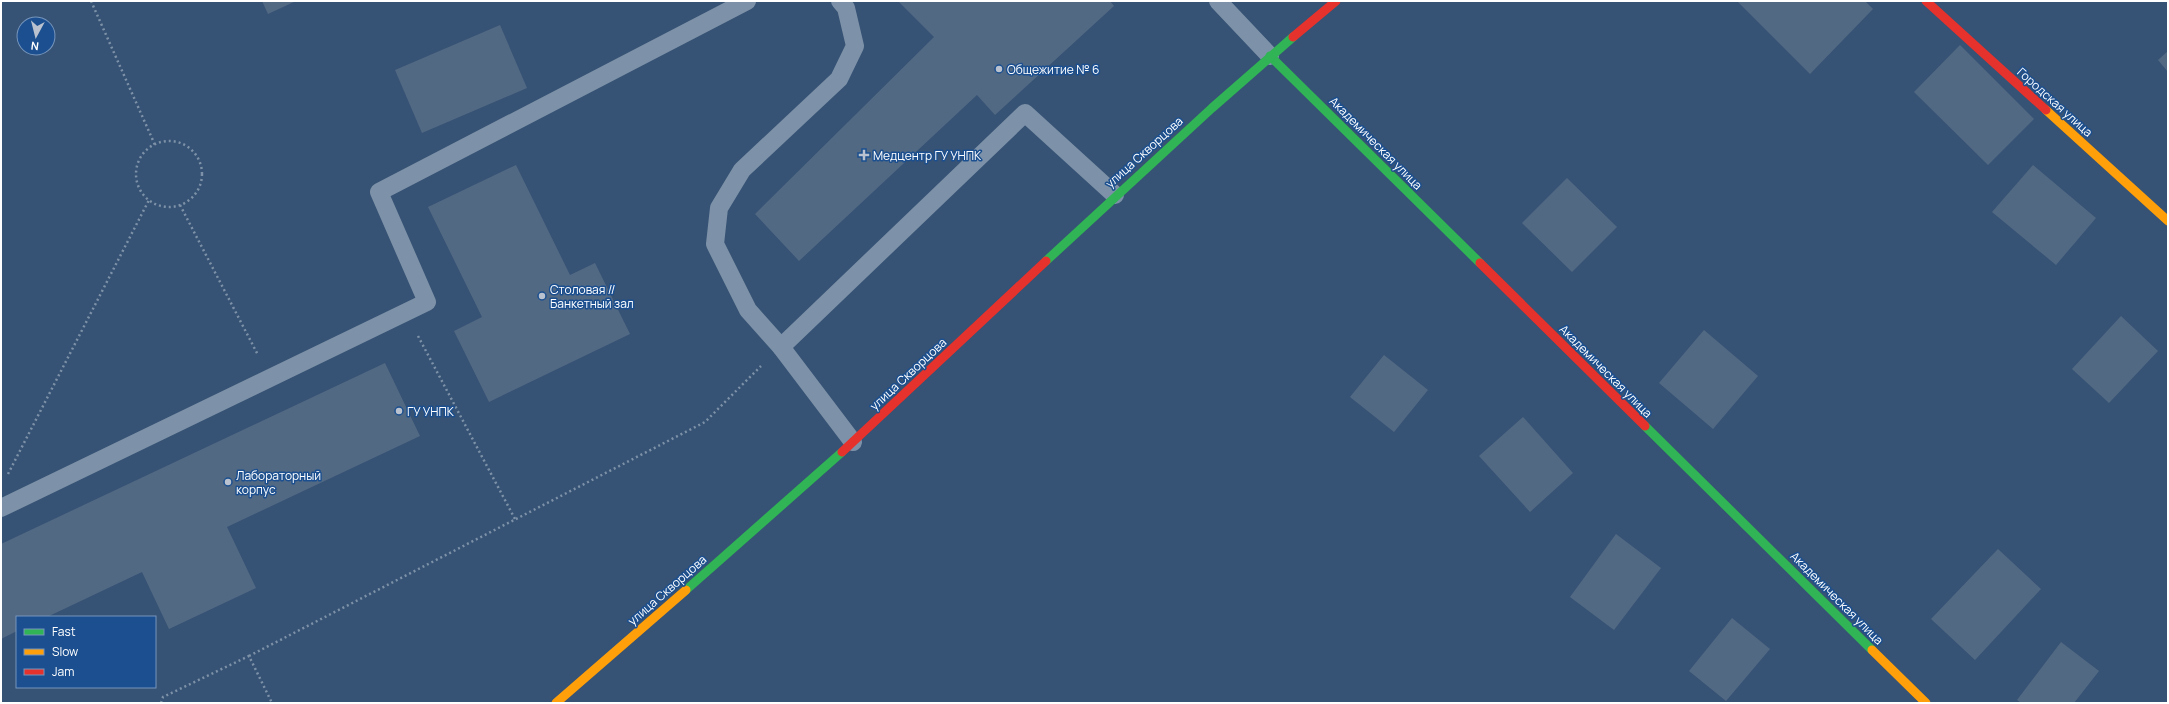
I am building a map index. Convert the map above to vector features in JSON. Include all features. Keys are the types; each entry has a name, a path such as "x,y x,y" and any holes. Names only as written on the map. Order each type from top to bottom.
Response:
{"street":[{"name":"улица Скворцова","path":"556,703 853,442 1115,195 1270,56 1336,1"},
{"name":"Городская улица","path":"1926,1 2168,221"},
{"name":"Академическая улица","path":"1270,56 1926,703"}],"lane":[{"path":"1,508 427,302 379,192 747,1"},
{"path":"840,1 846,8 855,46 839,79 742,170 719,208 715,244 748,310 781,347 853,442"},
{"path":"1218,1 1270,56"},
{"path":"781,347 1025,114 1115,195"}],"path":[{"path":"91,1 155,145"},
{"path":"165,142 186,146 194,153 202,172 201,182 190,200 180,205 169,207 158,206 141,192 137,182 136,171 139,160 146,151 155,145 165,142"},
{"path":"5,481 149,200"},
{"path":"180,205 270,378"},
{"path":"406,312 515,519"},
{"path":"161,703 162,698 249,656 705,422 781,347"},
{"path":"249,656 272,703"}],"building":[{"path":"262,1 296,1 268,14"},
{"name":"Медцентр ГУ УНПК","path":"898,1 1110,1 1114,6 995,115 977,95 799,261 755,214 934,37"},
{"path":"1737,1 1865,1 1873,9 1810,74"},
{"path":"500,25 527,88 422,133 395,70"},
{"path":"1960,45 2034,119 1988,165 1914,92"},
{"path":"2168,51 2168,72 2158,60"},
{"name":"Столовая // Банкетный зал","path":"516,165 570,275 595,263 630,334 489,402 454,331 482,317 428,207"},
{"path":"2033,165 2096,218 2056,265 1992,212"},
{"path":"1567,178 1617,227 1572,272 1522,223"},
{"path":"2121,316 2158,351 2109,403 2072,369"},
{"path":"1704,330 1758,376 1713,429 1659,383"},
{"path":"1384,355 1428,390 1394,432 1350,397"},
{"name":"Лабораторный корпус","path":"385,363 420,436 227,527 256,588 169,629 142,572 49,616 16,616 16,632 1,639 1,544"},
{"path":"1523,417 1573,473 1530,512 1479,456"},
{"path":"1616,534 1661,568 1614,630 1570,597"},
{"path":"1998,549 2041,589 1975,660 1931,619"},
{"path":"1732,618 1770,649 1726,701 1689,671"},
{"path":"2061,642 2099,671 2074,703 2021,703 2017,700"}],"traffic: fast":[{"path":"1046,261 1212,108 1293,37"},
{"path":"1270,56 1480,263"},
{"path":"1645,426 1872,650"},
{"path":"686,590 842,452"}],"traffic: slow":[{"path":"2046,110 2168,221"},
{"path":"556,703 686,590"},
{"path":"1872,650 1926,703"}],"traffic: jam":[{"path":"1293,37 1336,1"},
{"path":"1926,1 2046,110"},
{"path":"842,452 1046,261"},
{"path":"1480,263 1645,426"}],"place":[{"name":"Общежитие № 6","path":"999,69"},
{"name":"Медцентр ГУ УНПК","path":"864,155"},
{"name":"Столовая // Банкетный зал","path":"542,296"},
{"name":"ГУ УНПК","path":"399,411"},
{"name":"Лабораторный корпус","path":"228,482"}]}
